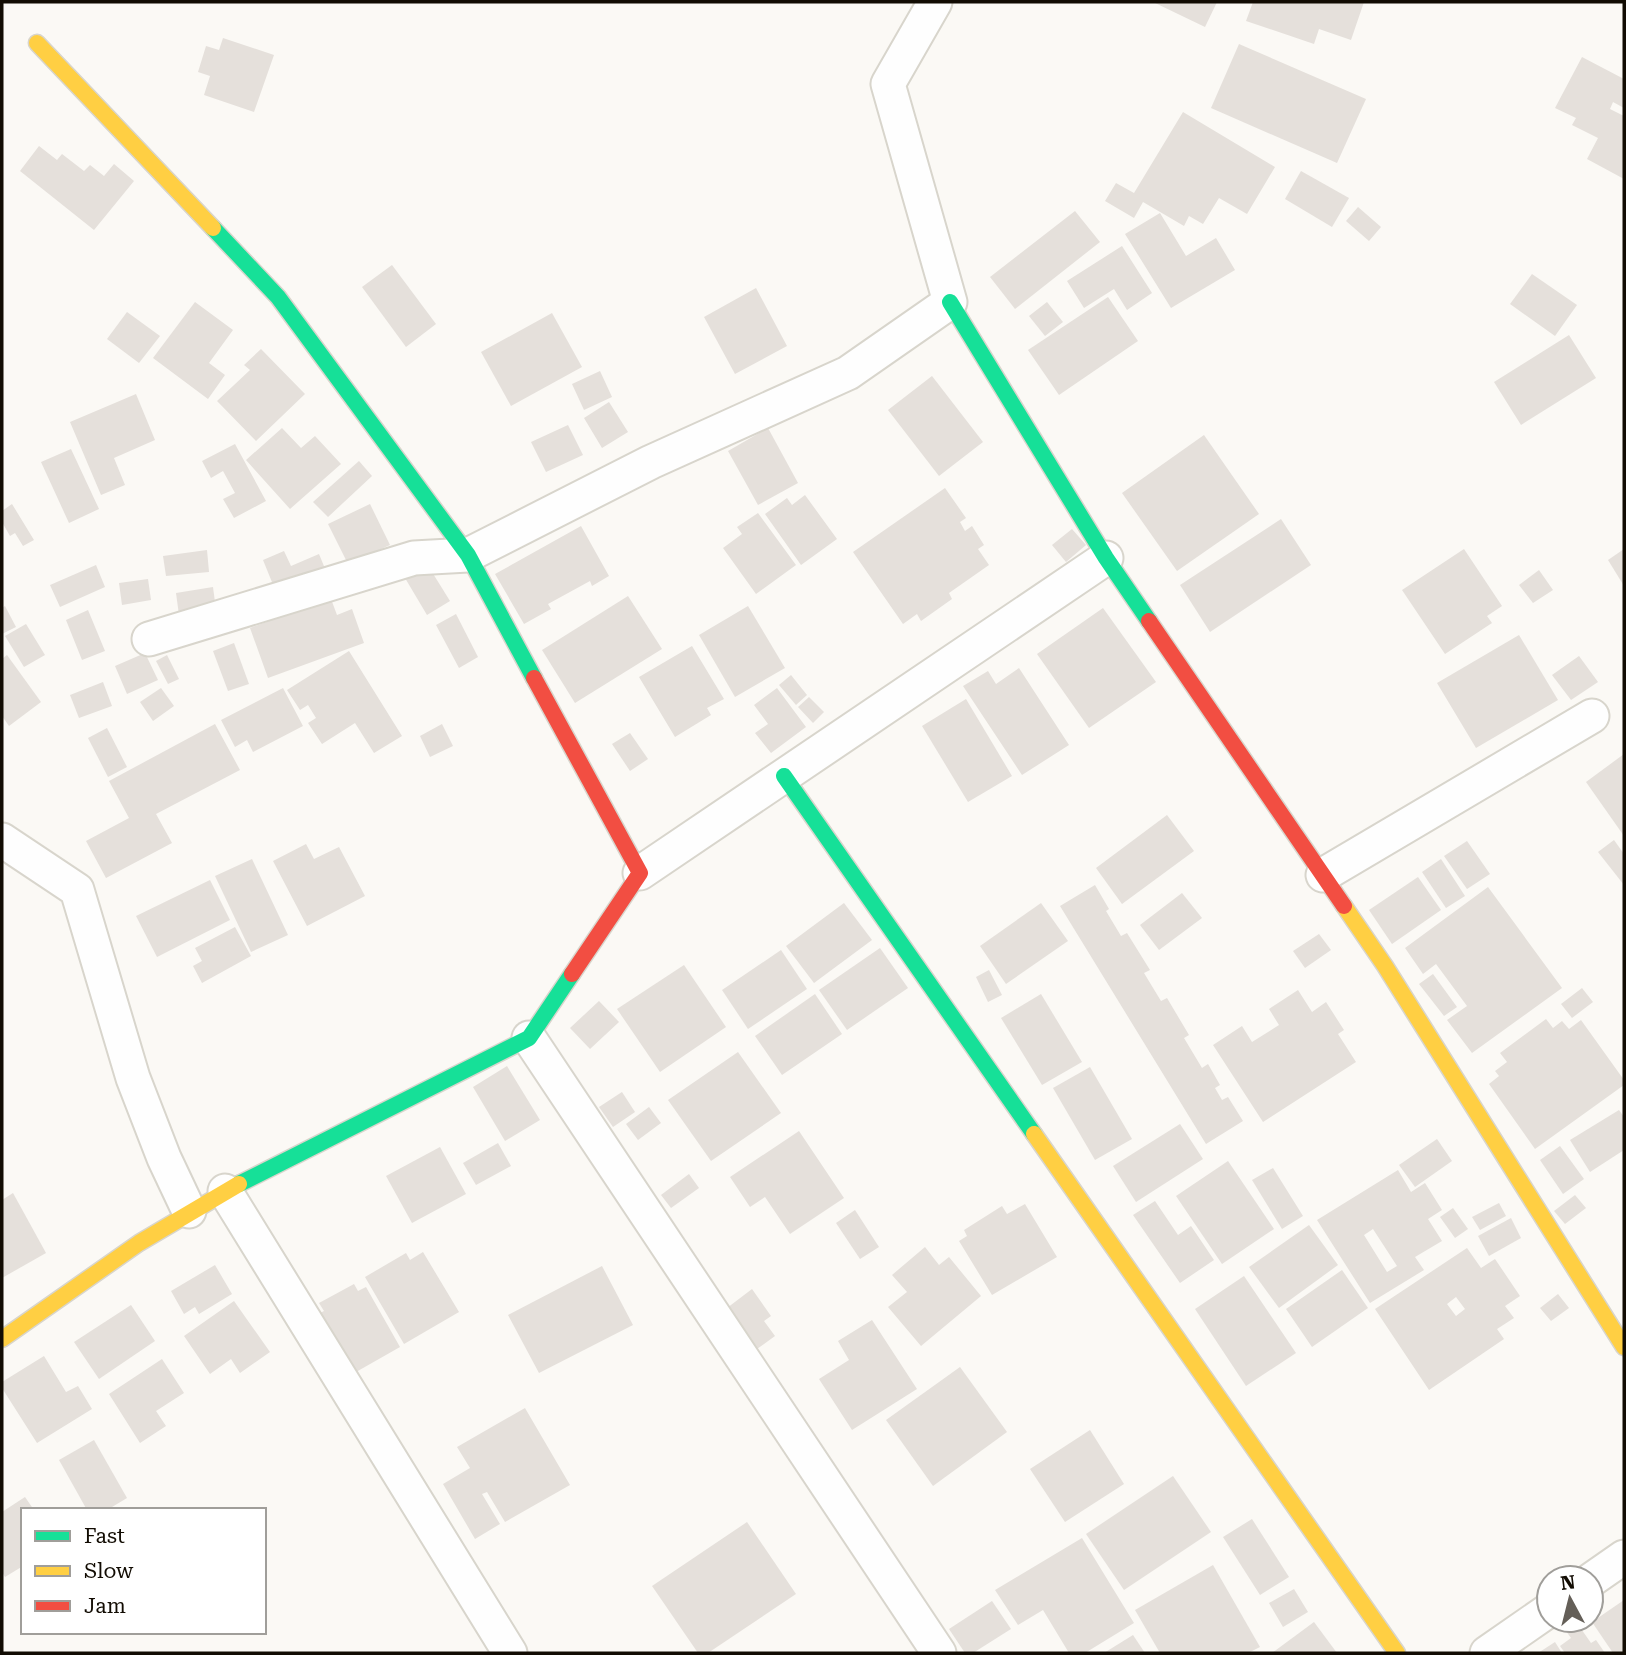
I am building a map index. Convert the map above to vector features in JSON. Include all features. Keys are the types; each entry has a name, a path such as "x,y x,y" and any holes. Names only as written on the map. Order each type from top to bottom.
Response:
{"street":[{"path":"935,2 888,85 950,302 1106,558 1385,966 1624,1347"},
{"path":"37,43 278,298 468,555 640,873"},
{"path":"149,639 414,558 468,555 651,463 848,373 950,302"},
{"path":"2,1339 188,1211 529,1038 640,873 1106,558"},
{"path":"1323,875 1592,716"},
{"path":"784,776 1397,1653"},
{"path":"2,841 77,890 133,1078 188,1211"},
{"path":"529,1038 939,1653"},
{"path":"225,1191 510,1653"},
{"path":"1605,1570 1624,1557"},
{"path":"1487,1653 1535,1620"}],"building":[{"path":"1153,2 1217,2 1205,27"},
{"path":"1253,2 1364,2 1351,40 1319,29 1314,44 1246,21"},
{"path":"223,38 274,55 254,112 204,95 210,76 198,72 206,46 219,50"},
{"path":"1239,44 1366,99 1337,163 1211,108"},
{"path":"1582,57 1624,79 1624,108 1613,102 1610,109 1624,116 1624,179 1587,159 1598,138 1572,125 1576,118 1555,108"},
{"path":"1183,112 1275,167 1247,214 1219,198 1203,224 1189,216 1184,226 1143,202 1134,218 1105,201 1116,183 1134,193"},
{"path":"39,146 57,160 62,154 84,171 90,165 104,176 114,164 134,181 94,230 20,171"},
{"path":"1301,171 1349,198 1332,227 1285,199"},
{"path":"1358,207 1381,227 1369,241 1346,221"},
{"path":"1075,211 1100,242 1015,309 990,277"},
{"path":"1160,213 1186,256 1216,238 1235,270 1171,308 1125,234"},
{"path":"1122,246 1152,293 1127,310 1114,289 1084,308 1067,281"},
{"path":"392,265 436,324 406,347 362,287"},
{"path":"1532,274 1577,305 1555,336 1510,304"},
{"path":"756,288 787,346 735,374 704,317"},
{"path":"1108,297 1138,341 1059,395 1028,350"},
{"path":"195,302 233,330 209,363 225,375 208,399 153,358"},
{"path":"1047,302 1063,322 1045,336 1029,316"},
{"path":"127,312 160,336 139,363 107,339"},
{"path":"552,313 582,367 511,406 481,352"},
{"path":"1569,335 1596,378 1521,425 1494,382"},
{"path":"261,349 305,394 256,441 217,401 250,370 244,365"},
{"path":"600,371 612,397 584,410 572,384"},
{"path":"932,376 983,442 939,476 888,410"},
{"path":"136,394 155,440 114,458 125,485 101,495 70,422"},
{"path":"609,402 628,432 602,448 584,418"},
{"path":"568,425 583,455 546,472 531,442"},
{"path":"282,428 301,448 315,436 341,464 290,509 246,460"},
{"path":"768,428 798,483 758,505 728,451"},
{"path":"1204,435 1259,514 1177,571 1122,493"},
{"path":"235,444 266,501 234,518 223,499 235,493 223,471 211,478 202,461"},
{"path":"71,449 99,509 69,523 41,462"},
{"path":"359,461 372,476 328,517 313,502"},
{"path":"945,488 966,518 960,522 965,531 972,526 984,545 978,549 989,565 949,593 952,599 921,621 917,614 903,624 853,552"},
{"path":"805,495 837,539 801,565 765,514 787,498 792,505"},
{"path":"12,504 34,540 23,546 15,533 10,536 2,522 2,511"},
{"path":"370,504 390,545 348,564 328,524"},
{"path":"758,513 796,565 756,594 723,548 742,534 737,527"},
{"path":"1281,519 1311,565 1210,632 1180,585"},
{"path":"581,526 609,576 592,586 590,581 548,604 551,609 524,624 495,574"},
{"path":"1072,529 1086,545 1066,562 1052,545"},
{"path":"1464,549 1502,606 1487,616 1492,623 1445,654 1402,590"},
{"path":"1624,549 1624,586 1608,560"},
{"path":"207,550 209,572 166,576 163,556"},
{"path":"284,551 291,566 319,554 326,571 276,592 263,560"},
{"path":"427,564 450,601 427,615 405,578"},
{"path":"96,565 105,587 60,607 50,585"},
{"path":"1539,570 1553,590 1533,603 1519,585"},
{"path":"148,579 151,600 122,605 119,583"},
{"path":"213,587 216,610 179,615 176,593"},
{"path":"628,596 662,649 575,703 542,650"},
{"path":"331,599 337,615 352,609 364,643 268,678 250,628"},
{"path":"5,606 16,627 2,634 2,608"},
{"path":"748,606 785,668 735,697 699,635"},
{"path":"1103,608 1156,682 1089,728 1037,654"},
{"path":"88,610 105,651 82,660 66,620"},
{"path":"456,614 478,657 459,668 436,625"},
{"path":"26,624 45,655 24,667 5,636"},
{"path":"1519,635 1558,700 1476,748 1437,683"},
{"path":"234,643 249,684 228,691 213,651"},
{"path":"692,646 724,699 707,708 711,715 675,737 639,677"},
{"path":"349,651 402,736 374,753 355,723 322,744 308,723 316,718 308,705 300,710 287,690"},
{"path":"145,653 158,680 127,694 115,666"},
{"path":"7,655 41,702 9,726 2,716 2,659"},
{"path":"167,655 179,679 168,684 156,661"},
{"path":"1579,656 1598,682 1571,700 1552,675"},
{"path":"1019,668 1069,745 1022,775 963,686 988,671 996,684"},
{"path":"791,675 807,695 796,705 779,685"},
{"path":"103,682 112,706 79,718 70,695"},
{"path":"161,688 174,706 153,721 140,702"},
{"path":"283,688 303,726 253,752 247,740 235,747 221,720"},
{"path":"777,688 806,727 771,753 755,733 768,724 754,705"},
{"path":"809,697 824,712 813,723 798,707"},
{"path":"966,699 1012,776 968,802 922,726"},
{"path":"215,724 240,770 156,814 172,843 106,878 86,841 129,818 109,781"},
{"path":"442,724 453,746 430,757 420,736"},
{"path":"107,728 127,767 108,777 88,738"},
{"path":"630,733 648,759 630,771 612,744"},
{"path":"1624,754 1624,836 1586,782"},
{"path":"1167,815 1194,851 1122,904 1096,868"},
{"path":"1614,840 1624,854 1624,885 1598,852"},
{"path":"1467,841 1490,874 1467,889 1444,856"},
{"path":"306,844 314,859 339,847 365,896 307,926 273,861"},
{"path":"252,859 288,935 251,952 215,876"},
{"path":"1441,859 1465,896 1446,908 1422,872"},
{"path":"1418,877 1441,910 1392,944 1369,910"},
{"path":"210,880 230,920 157,957 136,916"},
{"path":"1095,885 1121,936 1127,933 1150,970 1144,973 1161,1001 1167,998 1189,1035 1184,1038 1202,1068 1208,1064 1220,1085 1215,1088 1222,1100 1228,1097 1243,1121 1206,1144 1060,906"},
{"path":"1488,887 1562,988 1472,1053 1447,1020 1467,1006 1436,964 1423,974 1405,948"},
{"path":"1182,893 1202,918 1159,950 1140,925"},
{"path":"844,903 872,940 814,983 786,946"},
{"path":"1041,903 1068,941 1006,984 980,946"},
{"path":"235,927 251,956 202,983 193,966 202,961 195,948"},
{"path":"1319,934 1331,950 1305,968 1293,951"},
{"path":"880,948 908,988 847,1030 819,990"},
{"path":"781,950 807,989 748,1029 722,990"},
{"path":"684,965 726,1027 660,1072 617,1009"},
{"path":"989,970 1002,995 988,1002 976,977"},
{"path":"1433,974 1457,1007 1444,1016 1419,984"},
{"path":"1582,988 1593,1002 1572,1018 1561,1004"},
{"path":"1298,990 1312,1012 1326,1002 1344,1030 1338,1034 1356,1062 1263,1122 1213,1045 1242,1026 1252,1042 1279,1025 1269,1009"},
{"path":"815,994 842,1034 782,1075 755,1036"},
{"path":"1041,994 1082,1062 1042,1085 1001,1018"},
{"path":"599,1001 619,1022 590,1049 570,1028"},
{"path":"1546,1019 1553,1028 1562,1021 1569,1029 1581,1020 1624,1080 1624,1085 1535,1149 1489,1084 1499,1076 1495,1071 1507,1062 1500,1053"},
{"path":"738,1052 781,1113 711,1161 668,1100"},
{"path":"507,1066 540,1120 505,1141 473,1087"},
{"path":"1090,1067 1132,1139 1095,1160 1053,1088"},
{"path":"622,1092 635,1112 613,1127 599,1107"},
{"path":"649,1107 661,1123 638,1140 626,1124"},
{"path":"1619,1110 1624,1117 1624,1150 1590,1172 1570,1140"},
{"path":"1180,1124 1203,1159 1136,1202 1113,1166"},
{"path":"799,1131 844,1198 790,1234 765,1197 750,1207 730,1177"},
{"path":"1437,1139 1452,1161 1415,1187 1399,1165"},
{"path":"498,1143 511,1166 476,1185 463,1163"},
{"path":"1560,1146 1584,1179 1563,1194 1540,1160"},
{"path":"440,1147 466,1194 412,1223 386,1176"},
{"path":"1228,1161 1274,1229 1222,1264 1176,1196"},
{"path":"1273,1168 1303,1216 1282,1229 1252,1180"},
{"path":"1398,1170 1411,1192 1425,1183 1442,1210 1428,1219 1442,1241 1415,1257 1424,1270 1370,1303 1317,1220","holes":["1373,1229 1397,1266 1387,1272 1364,1235"]},
{"path":"689,1174 699,1188 671,1208 661,1195"},
{"path":"13,1193 46,1253 2,1278 2,1200"},
{"path":"1575,1195 1586,1208 1565,1224 1554,1211"},
{"path":"1155,1201 1178,1235 1191,1226 1214,1260 1180,1283 1133,1215"},
{"path":"1499,1203 1506,1216 1480,1230 1472,1217"},
{"path":"1025,1204 1057,1257 992,1295 959,1241 967,1236 964,1230 1002,1206 1007,1214"},
{"path":"1453,1208 1468,1229 1455,1238 1440,1217"},
{"path":"855,1210 879,1247 860,1259 836,1223"},
{"path":"1511,1218 1521,1238 1489,1256 1478,1236"},
{"path":"1309,1225 1338,1265 1279,1308 1249,1267"},
{"path":"925,1247 939,1265 949,1257 981,1296 921,1346 888,1307 907,1292 892,1275"},
{"path":"1467,1248 1481,1268 1495,1259 1520,1296 1505,1306 1514,1318 1497,1329 1504,1339 1429,1390 1375,1309","holes":["1456,1297 1465,1309 1456,1316 1447,1304"]},
{"path":"423,1252 459,1312 404,1344 365,1277 406,1253 410,1260"},
{"path":"215,1265 232,1294 199,1314 195,1307 184,1314 171,1291"},
{"path":"602,1266 633,1325 539,1373 508,1315"},
{"path":"1342,1270 1368,1308 1312,1347 1286,1309"},
{"path":"1244,1276 1296,1353 1246,1386 1195,1309"},
{"path":"354,1284 358,1291 366,1287 400,1347 349,1376 314,1316 324,1311 319,1303"},
{"path":"752,1289 771,1316 764,1321 775,1336 757,1349 727,1308"},
{"path":"1558,1294 1569,1308 1551,1321 1540,1308"},
{"path":"234,1301 270,1352 240,1373 231,1359 210,1374 184,1336"},
{"path":"131,1305 155,1341 99,1379 74,1342"},
{"path":"872,1320 917,1389 852,1430 819,1379 849,1360 838,1341"},
{"path":"44,1356 66,1392 78,1386 92,1409 37,1443 2,1388 2,1382"},
{"path":"162,1359 184,1393 156,1411 166,1426 140,1443 109,1394"},
{"path":"960,1367 1007,1432 933,1486 886,1420"},
{"path":"525,1408 570,1485 505,1522 487,1492 482,1494 500,1524 475,1539 443,1484 470,1468 457,1447"},
{"path":"1090,1430 1124,1484 1065,1522 1030,1469"},
{"path":"94,1440 127,1498 110,1508 86,1508 59,1460"},
{"path":"1173,1476 1211,1532 1124,1590 1086,1534"},
{"path":"25,1497 33,1508 21,1508 21,1567 5,1577 2,1572 2,1512"},
{"path":"1252,1519 1289,1577 1260,1595 1223,1537"},
{"path":"747,1522 796,1594 708,1653 698,1653 652,1586"},
{"path":"1082,1538 1134,1623 1085,1653 1069,1653 1043,1610 1018,1625 995,1590"},
{"path":"1213,1565 1260,1647 1248,1653 1160,1653 1135,1610"},
{"path":"1294,1589 1308,1612 1283,1627 1269,1603"},
{"path":"1624,1600 1624,1653 1613,1653 1600,1634 1605,1634 1605,1613"},
{"path":"992,1601 1011,1629 973,1653 965,1653 949,1629"},
{"path":"1314,1622 1337,1653 1272,1653"},
{"path":"1568,1634 1585,1634 1591,1643 1596,1640 1605,1653 1565,1653 1560,1646 1571,1638"},
{"path":"1133,1635 1145,1653 1104,1653"},
{"path":"1555,1642 1562,1653 1538,1653"}],"traffic: fast":[{"path":"213,228 278,297 468,555 534,678"},
{"path":"950,302 1106,558 1149,621"},
{"path":"784,776 1034,1134"},
{"path":"239,1184 529,1038 572,974"}],"traffic: slow":[{"path":"37,43 213,228"},
{"path":"1344,906 1385,966 1624,1347"},
{"path":"1034,1134 1397,1653"},
{"path":"2,1339 139,1243 239,1184"}],"traffic: jam":[{"path":"1149,621 1344,906"},
{"path":"534,678 640,873 572,974"}]}
